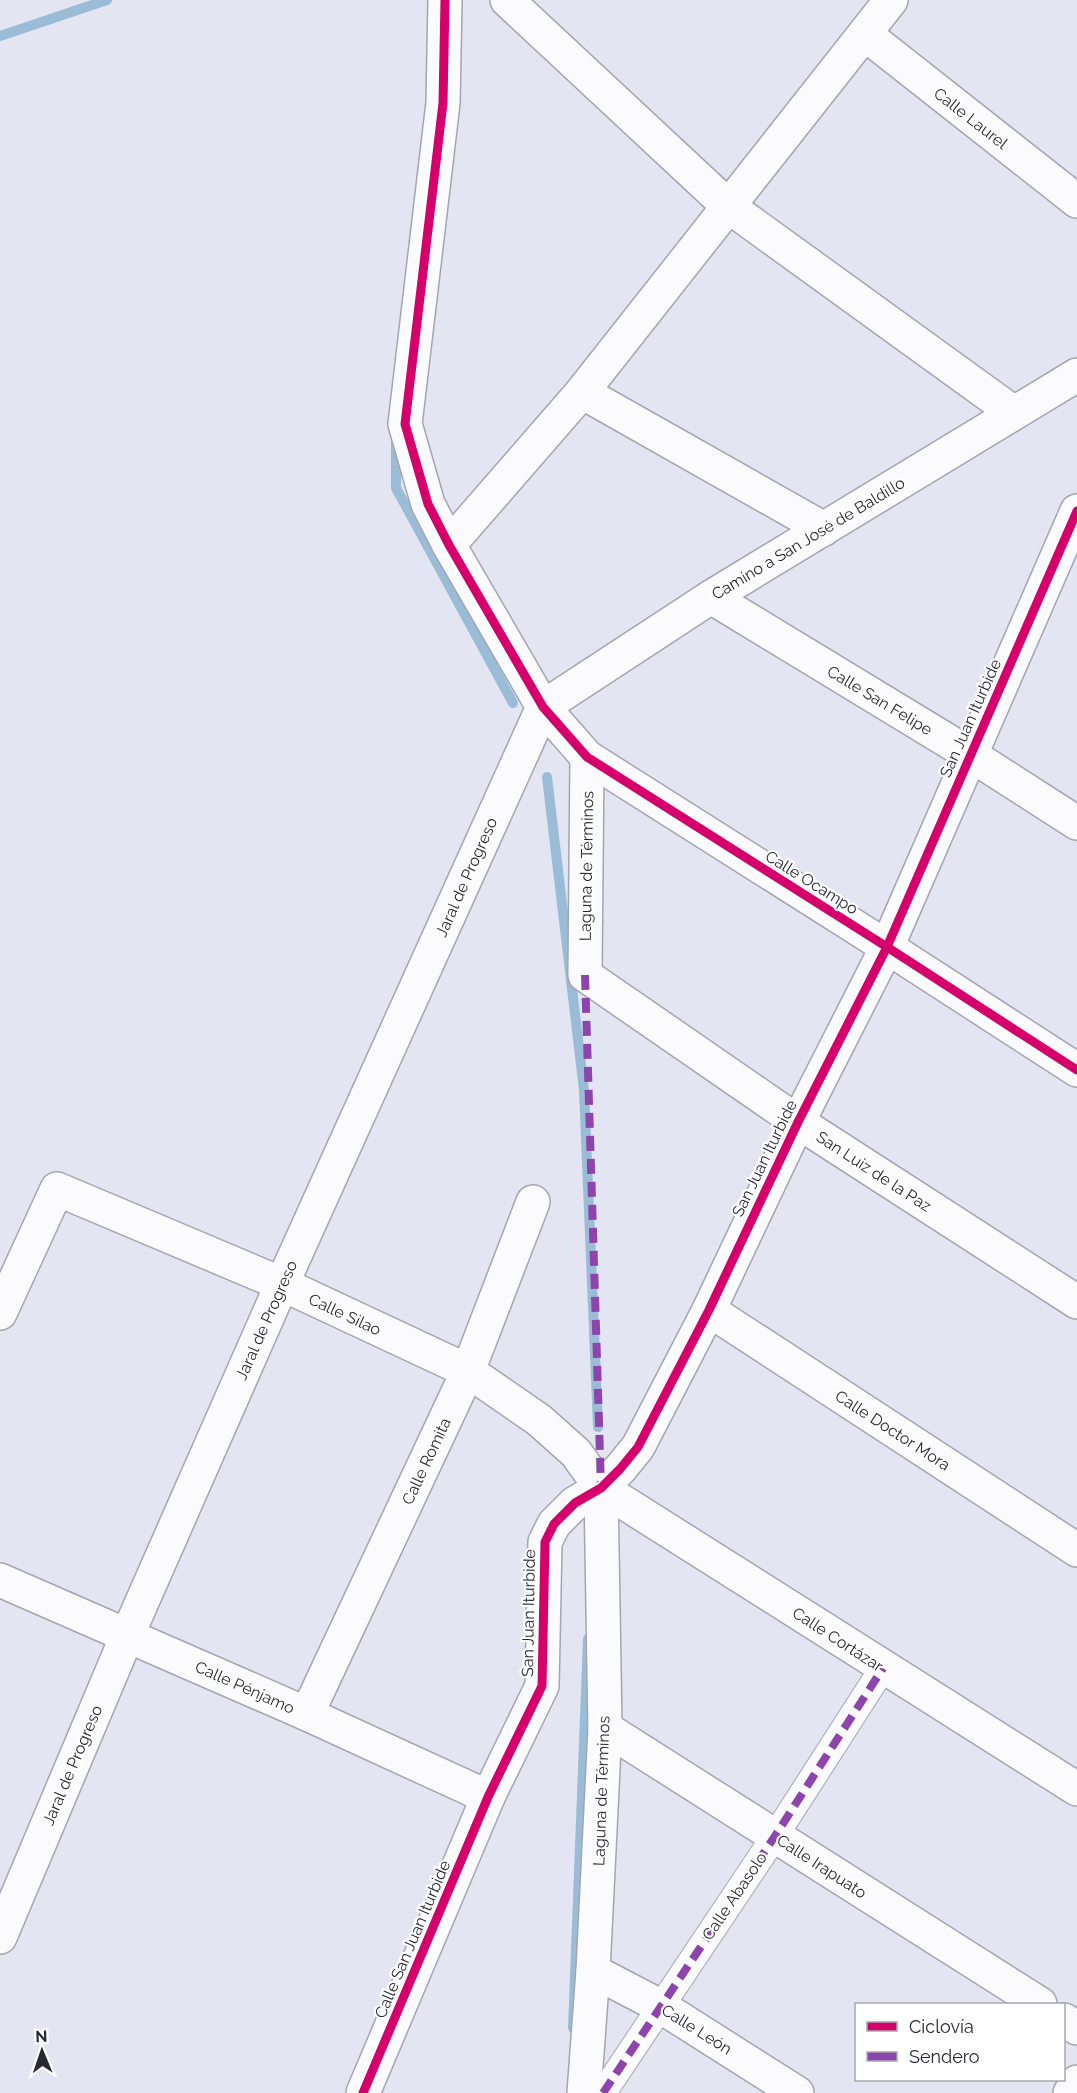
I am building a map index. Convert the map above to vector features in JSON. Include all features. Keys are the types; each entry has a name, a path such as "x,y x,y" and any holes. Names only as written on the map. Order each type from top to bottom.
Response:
{"street":[{"name":"Calle Ocampo","path":"445,0 443,103 405,424 428,504 449,545 543,707 587,757 1077,1070"},
{"path":"507,0 728,206 1014,413"},
{"path":"449,545 582,392 891,0"},
{"name":"Calle Laurel","path":"865,34 1077,201"},
{"name":"Camino a San José de Baldillo","path":"543,707 711,597 1076,376"},
{"path":"582,392 824,529"},
{"name":"San Juan Iturbide","path":"488,1797 542,1686 545,1542 554,1524 575,1503 601,1488 638,1446 708,1310 798,1122 887,947 1077,511"},
{"name":"Calle San Felipe","path":"711,597 971,755 1077,823"},
{"name":"Jaral de Progreso","path":"0,1937 127,1635 282,1284 543,707"},
{"name":"Laguna de Términos","path":"585,975 587,757"},
{"name":"San Luiz de la Paz","path":"585,975 798,1122 1077,1302"},
{"name":"Calle Silao","path":"0,1313 57,1189 282,1284 468,1371 539,1420 576,1453 601,1488"},
{"name":"Calle Romita","path":"307,1714 468,1371 533,1202"},
{"name":"Calle Doctor Mora","path":"708,1310 1077,1550"},
{"name":"Laguna de Términos","path":"584,2093 593,1971 605,1728 601,1488"},
{"name":"Calle Cortázar","path":"601,1488 1077,1789"},
{"name":"Calle Pénjamo","path":"0,1580 307,1714 488,1797"},
{"name":"Calle Abasolo","path":"603,2093 775,1836 883,1668"},
{"name":"Calle Irapuato","path":"605,1728 1038,2003"},
{"name":"Calle San Juan Iturbide","path":"363,2093 488,1797"},
{"name":"Calle León","path":"593,1971 660,2006 797,2093"},
{"path":"1070,2093 1077,2082"}],"waterway":[{"path":"0,36 107,0"},
{"path":"396,439 396,488 513,703"},
{"path":"547,777 584,1090 598,1427"},
{"path":"573,2028 588,1639"}],"marked path":[{"path":"585,975 601,1488"},
{"path":"603,2093 775,1836 883,1668"}],"cycle path":[{"path":"445,0 443,103 405,424 428,504 449,545 543,707 587,757 1077,1070"},
{"path":"363,2093 488,1797 542,1686 545,1542 554,1524 575,1503 601,1488 638,1447 709,1310 798,1122 887,947 1077,511"}]}
